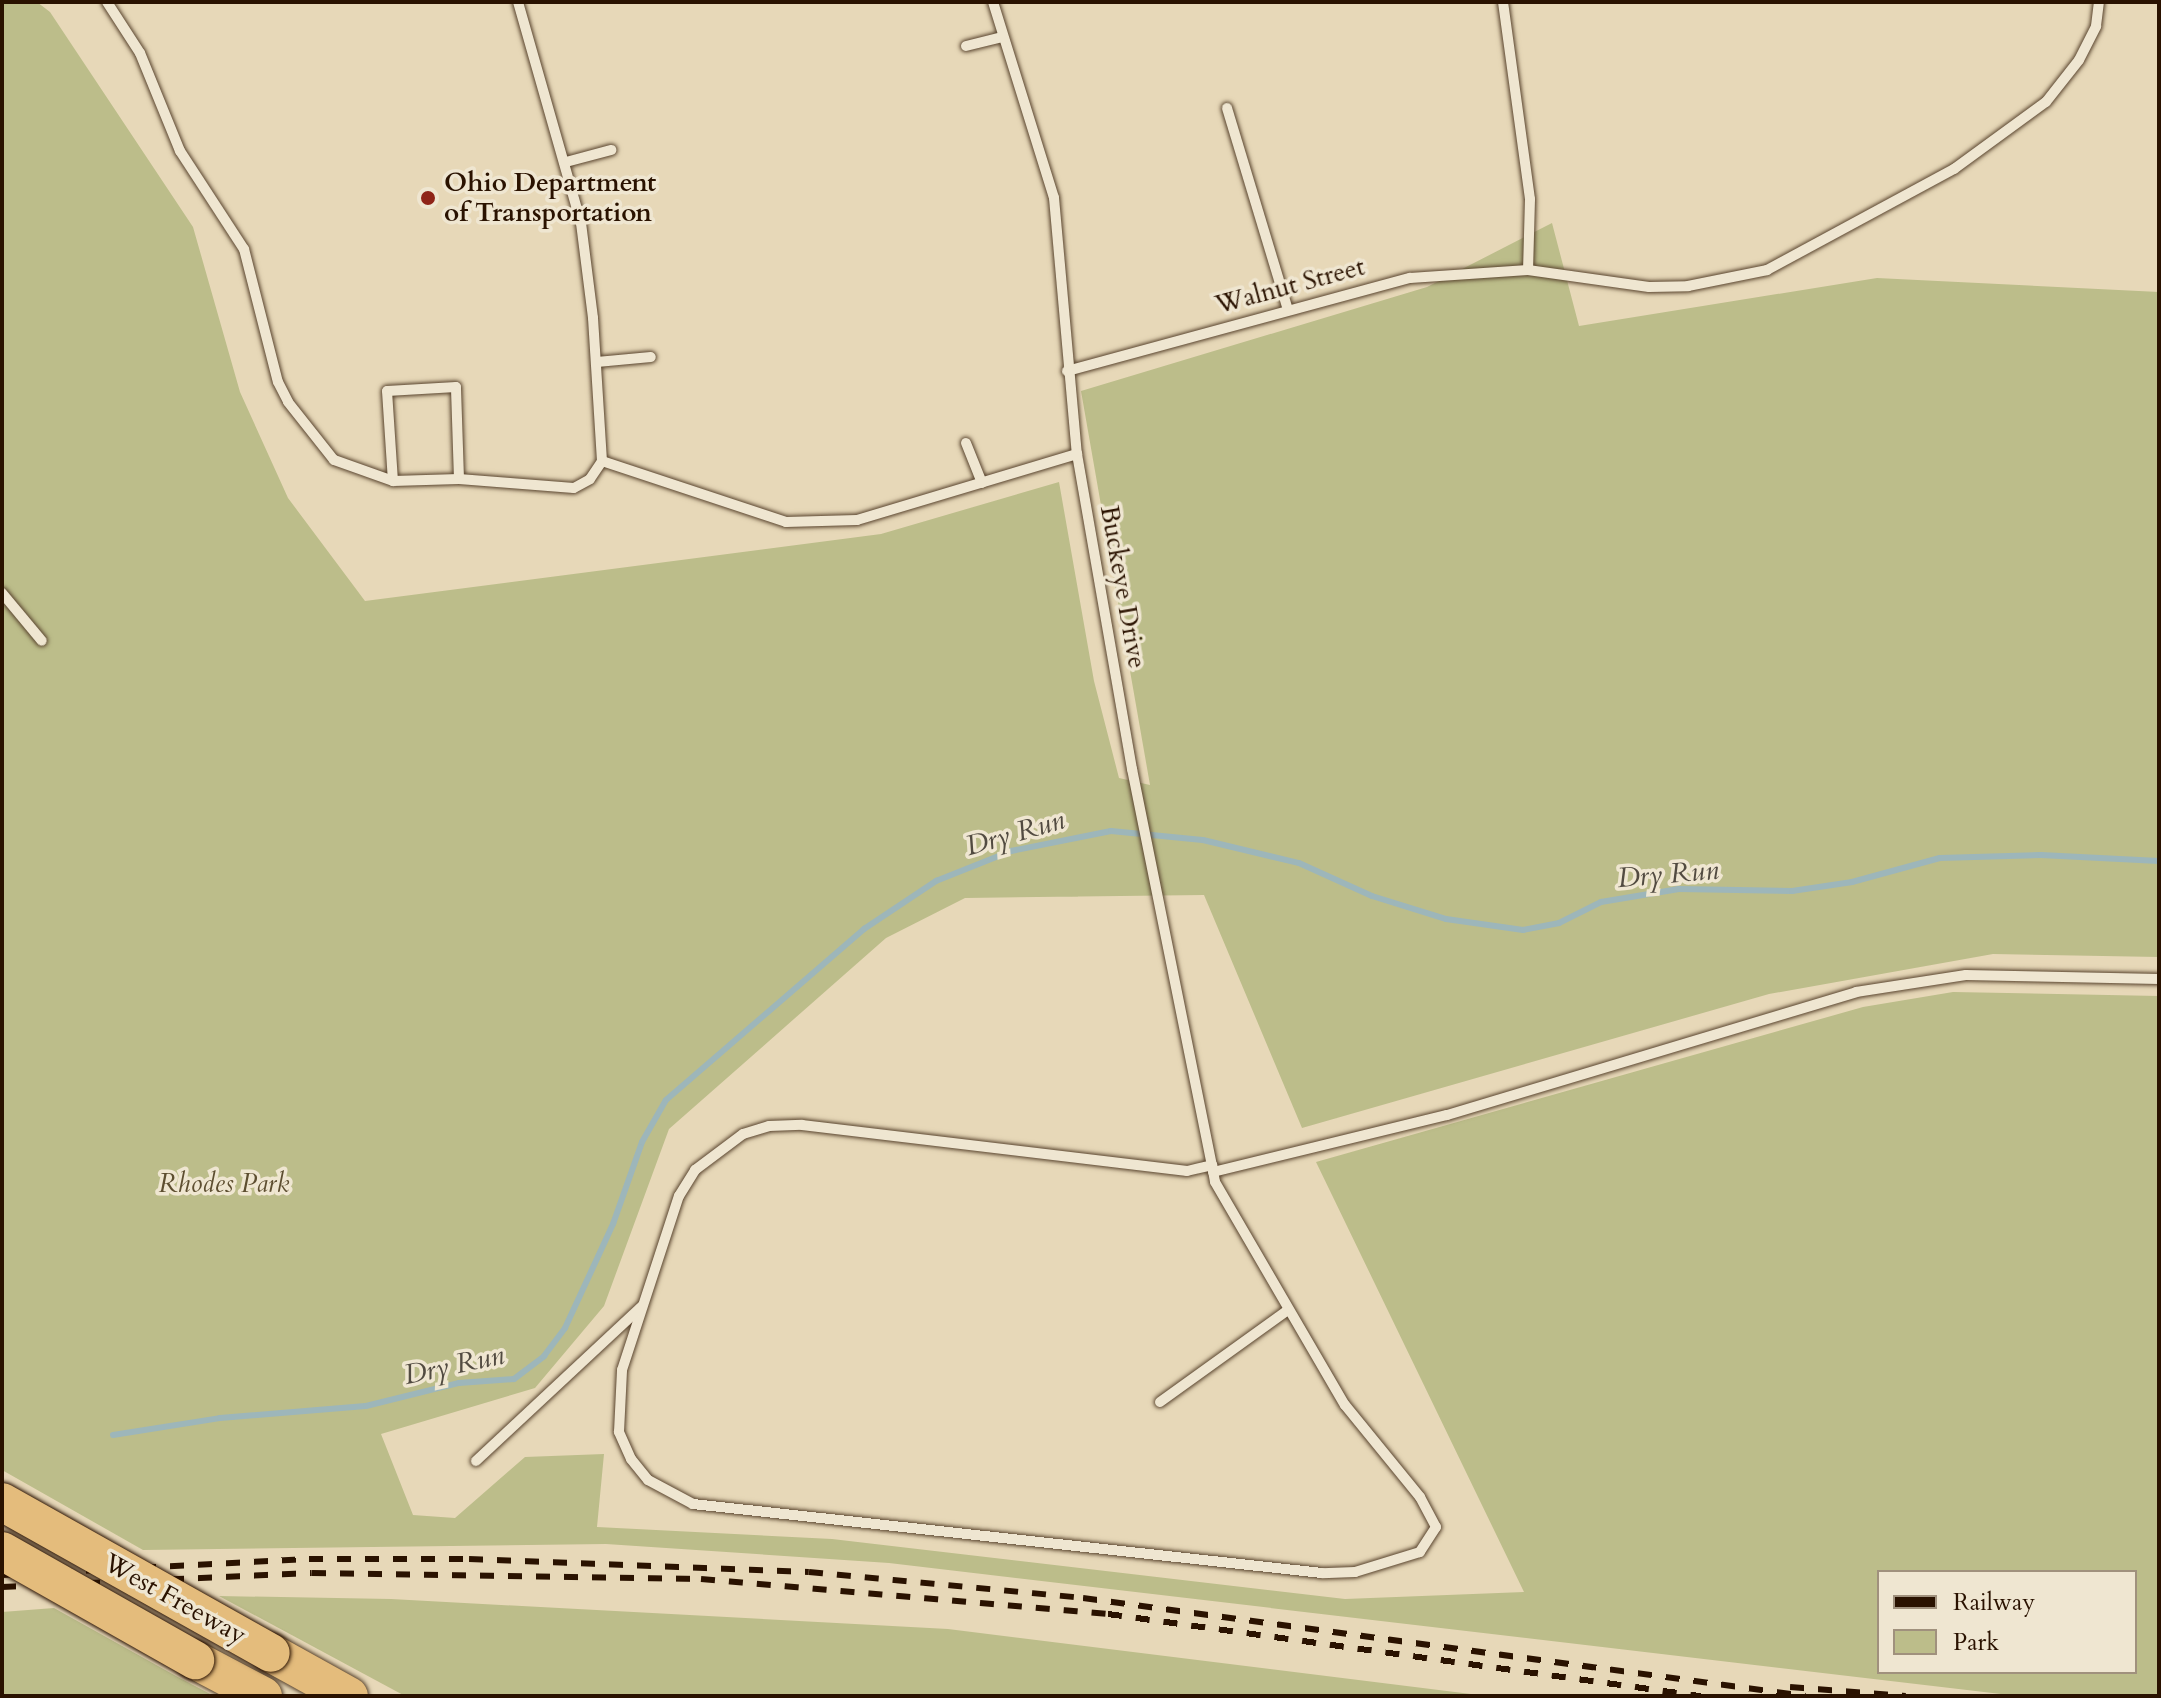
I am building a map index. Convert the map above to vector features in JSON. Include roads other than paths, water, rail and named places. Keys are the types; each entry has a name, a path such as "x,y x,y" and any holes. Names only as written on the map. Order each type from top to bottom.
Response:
{"highway":[{"name":"West Freeway","path":"2,1502 349,1696"},
{"name":"West Freeway","path":"2,1551 263,1696"}],"lane":[{"path":"107,2 140,53 180,151 244,249 278,382 288,402 334,460 393,481 459,479 574,488 590,479 602,461 597,362 581,223 518,2"},
{"name":"Buckeye Drive","path":"993,2 1054,198 1067,371 1077,454 1132,769 1213,1173 1288,1310 1345,1405 1433,1515 1436,1527 1420,1552 1355,1572 1322,1573 693,1504 648,1480 631,1459 619,1432 622,1370 679,1196 695,1170 717,1150 769,1126 802,1125 1213,1173 1447,1115 1856,992 1966,975 2159,979"},
{"path":"1503,2 1530,199 1528,270"},
{"name":"Walnut Street","path":"1067,371 1287,307 1410,278 1528,270 1649,287 1688,286 1767,270 1954,169 2046,102 2079,60 2096,26 2099,2"},
{"path":"966,46 1003,37"},
{"path":"1227,108 1287,307"},
{"path":"566,162 611,150"},
{"path":"597,362 651,357"},
{"path":"393,481 387,391 456,387 459,479"},
{"path":"966,443 982,483"},
{"path":"602,461 786,522 857,520 1077,454"},
{"path":"2,593 42,641"},
{"path":"476,1461 643,1305"},
{"path":"1160,1402 1288,1310"}],"waterway":[{"name":"Dry Run","path":"113,1435 220,1418 366,1406 459,1383 514,1379 544,1356 565,1328 613,1224 642,1142 666,1100 864,929 936,881 1011,851 1111,831 1203,840 1299,863 1372,896 1446,919 1523,930 1559,923 1601,902 1679,889 1792,891 1852,882 1940,858 2041,855 2159,861"}],"railway":[{"path":"2,1575 309,1559 469,1559 809,1572 1083,1598 1805,1696"},
{"path":"2,1587 312,1573 701,1579 1108,1614 1700,1696"},
{"path":"1790,1687 1906,1696"}],"place":[{"name":"Ohio Department of Transportation","path":"428,198"}],"park label":[{"name":"Rhodes Park","path":"224,1184"}]}
